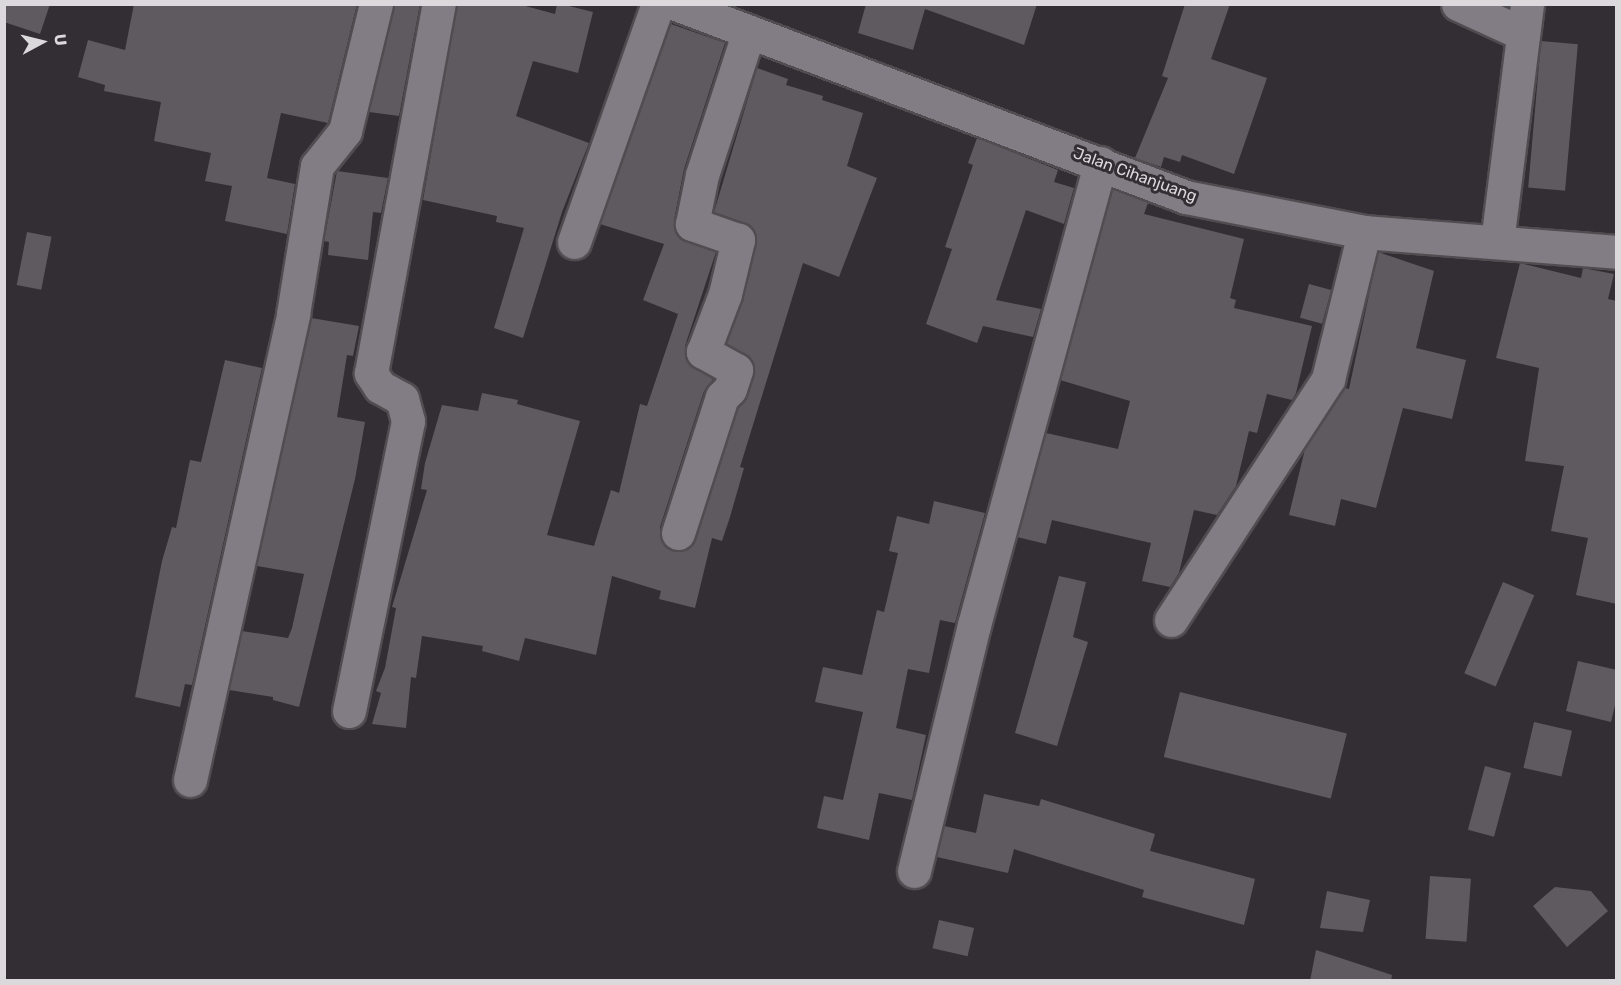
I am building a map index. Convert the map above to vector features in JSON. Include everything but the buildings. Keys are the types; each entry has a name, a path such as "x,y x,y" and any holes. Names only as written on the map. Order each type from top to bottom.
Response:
{"street":[{"path":"190,780 293,314 317,166 345,131 376,4"},
{"path":"349,711 408,422 402,399 380,387 371,373 439,4"},
{"path":"435,133 461,4"},
{"path":"574,242 658,4"},
{"name":"Jalan Cihanjuang","path":"676,4 1186,197 1364,232 1617,252"},
{"path":"1458,4 1524,19 1497,242"},
{"path":"678,533 722,397 730,389 735,370 703,352 725,294 738,240 692,224 702,176 749,31"},
{"path":"914,871 974,625 1100,163"},
{"path":"1171,620 1328,379 1364,232"}]}
